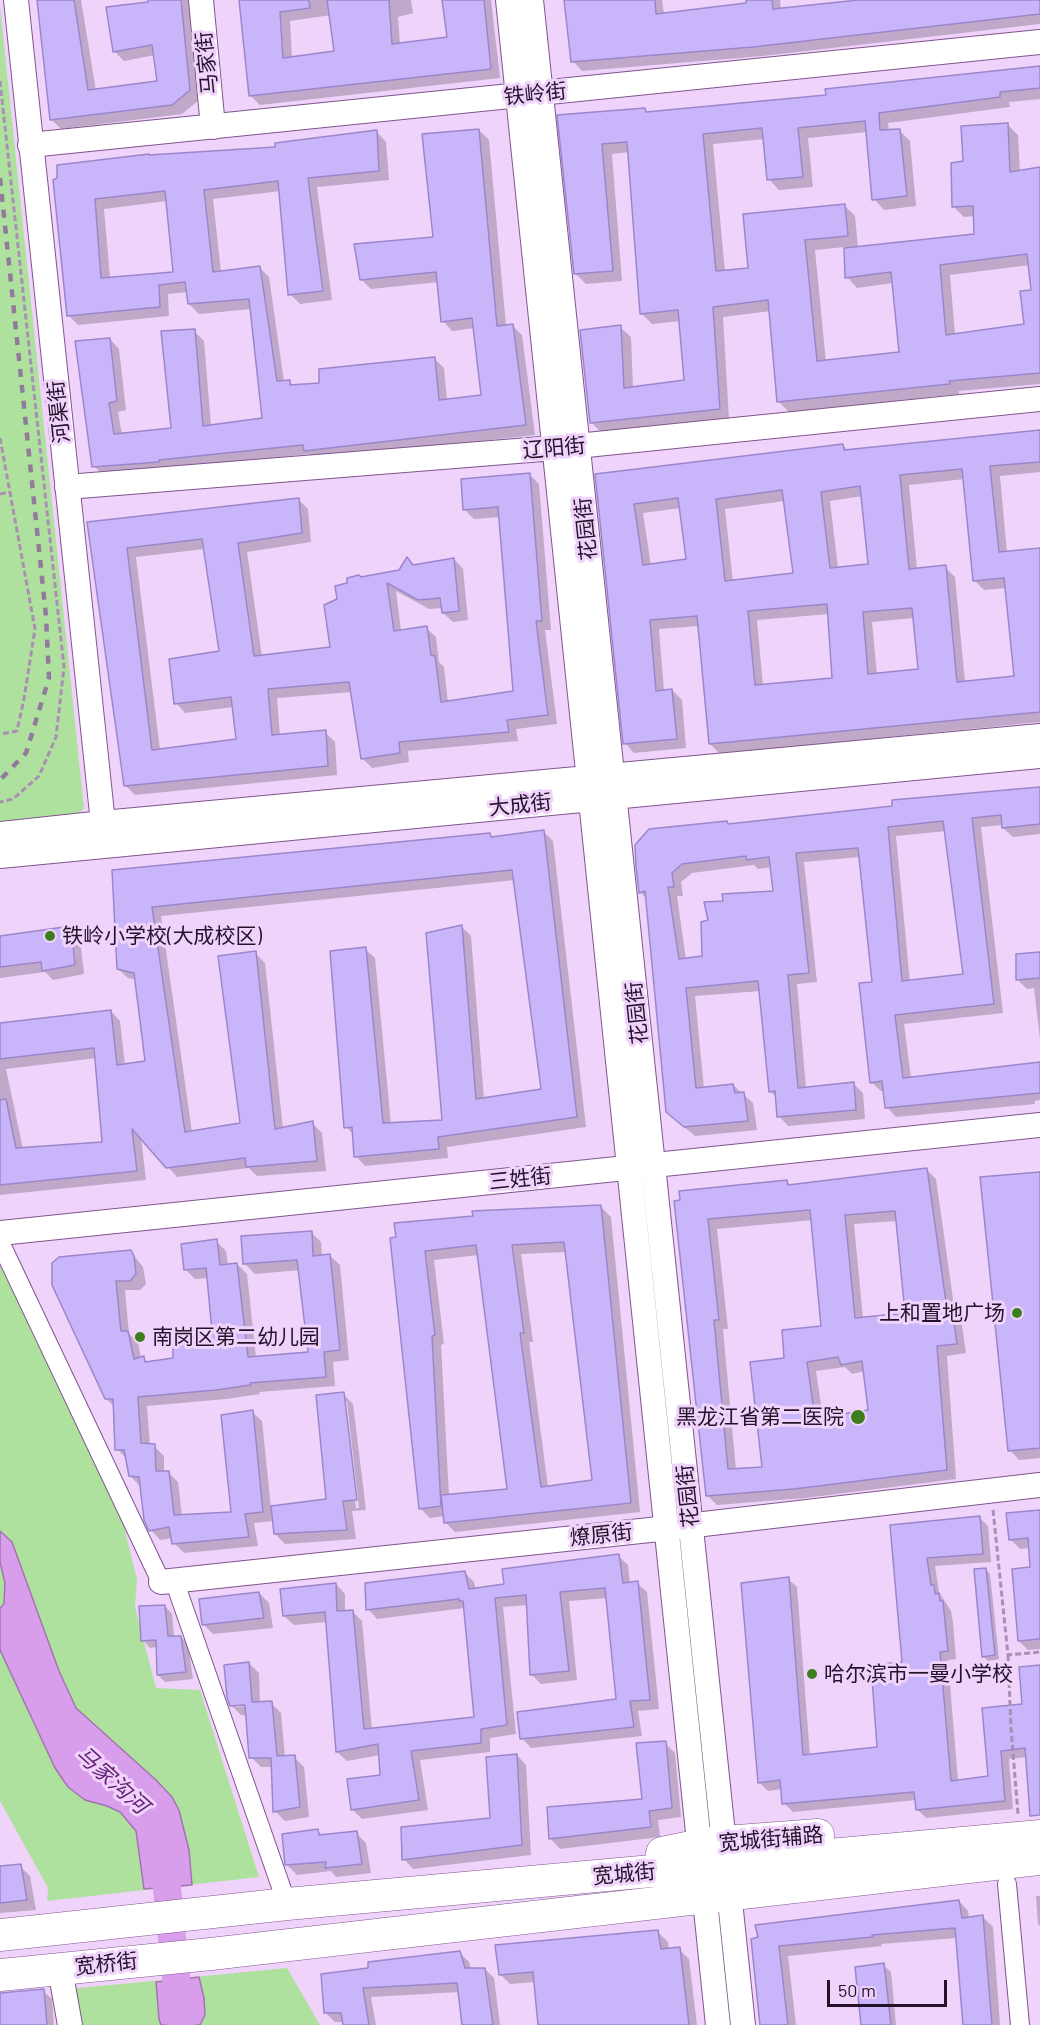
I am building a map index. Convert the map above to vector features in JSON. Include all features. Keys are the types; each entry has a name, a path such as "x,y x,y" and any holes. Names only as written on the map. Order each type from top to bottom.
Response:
{"highway":[{"name":"宽城街","path":"211,1954 504,1920 716,1879 1033,1824"},
{"name":"宽城街","path":"207,1912 506,1885 716,1879 1040,1859"},
{"path":"716,1879 1006,1884 1040,1881"},
{"name":"宽桥街","path":"0,1935 207,1912"},
{"name":"宽桥街","path":"0,1975 211,1954"}],"main road":[{"name":"河渠街","path":"16,0 103,823"},
{"name":"马家街","path":"201,0 213,127"},
{"name":"花园街","path":"508,0 529,94 566,447 601,787 629,1167 667,1528 716,1879 743,2025"},
{"name":"花园街","path":"529,94 531,0"},
{"name":"铁岭街","path":"30,145 1040,42"},
{"name":"辽阳街","path":"67,487 566,447 1040,399"},
{"name":"大成街","path":"0,856 1040,736"},
{"name":"大成街","path":"0,834 103,823 1040,756"},
{"name":"花园街","path":"601,787 653,1165 691,1525 716,1879 718,2025"},
{"name":"三姓街","path":"0,1233 1040,1125"},
{"name":"燎原街","path":"168,1581 667,1528 1040,1485"},
{"path":"60,1969 70,2025"}],"street":[{"path":"0,1242 168,1581 287,1904"},
{"path":"1006,1884 1020,2025"}],"path":[{"path":"0,81 64,667 56,737 39,776 13,799 0,802"},
{"path":"0,438 35,629 17,730 0,734"},
{"path":"0,494 10,492"},
{"path":"991,1490 1008,1655 1011,1728 1033,1824"},
{"path":"1008,1655 1040,1652"}],"green space":[{"path":"0,6 84,808 70,823 0,830"},
{"path":"0,1261 21,1262 118,1501 137,1580 135,1607 156,1688 200,1690 259,1877 47,1901 48,1888 0,1801"},
{"path":"287,1968 320,2025 80,2025 69,1989"}],"water":[{"path":"0,1531 12,1542 59,1671 76,1708 172,1797 179,1810 189,1850 192,1885 144,1889 136,1831 120,1812 85,1800 68,1787 55,1768 0,1650 0,1608 4,1604 5,1583 0,1562"},
{"path":"199,1977 205,2015 200,2025 161,2025 156,1982"}],"building":[{"path":"37,0 74,0 88,90 157,81 152,45 113,52 106,7 148,2 148,0 181,0 190,90 172,105 50,120"},
{"path":"239,0 309,0 310,8 280,12 283,58 334,51 327,0 389,0 392,44 447,37 442,0 484,0 491,69 249,96"},
{"path":"564,0 655,0 656,14 746,3 746,0 772,0 773,9 858,0 1040,0 1040,14 753,47 571,62"},
{"path":"1040,66 1040,88 1000,92 1000,97 879,113 880,130 900,129 907,196 872,200 865,121 798,128 803,177 767,180 762,128 703,134 716,271 748,268 743,214 845,204 848,236 805,240 817,361 899,352 891,272 845,278 844,248 974,234 973,206 952,207 951,163 963,161 961,126 1008,123 1010,172 1040,167 1040,373 949,381 950,384 777,402 768,300 713,307 720,409 590,423 580,330 621,325 624,388 684,380 678,310 640,314 627,142 602,144 613,271 574,274 557,115 645,108 646,112 826,95 825,89","holes":["1027,254 1031,290 1020,291 1024,324 946,335 940,265"]},
{"path":"479,129 497,326 513,324 526,425 304,451 303,445 159,460 159,462 92,467 75,341 110,338 117,401 109,403 114,434 171,428 161,331 195,329 203,426 262,418 249,299 188,304 185,282 159,285 160,307 67,316 53,180 57,178 57,165 149,154 275,147 275,143 377,130 379,171 308,178 323,291 288,295 278,181 204,190 213,272 260,266 277,381 290,380 290,385 319,383 319,369 435,357 439,400 481,395 472,318 441,322 436,272 360,280 354,244 433,237 422,134","holes":["165,191 173,272 101,278 95,199"]},
{"path":"1040,430 1040,462 990,466 999,552 1040,548 1040,712 709,744 697,616 650,620 656,691 672,689 677,739 623,744 595,474 843,444 844,450","holes":["962,469 973,581 1004,578 1014,676 957,682 946,565 909,569 900,475","860,486 868,564 830,568 821,492","782,490 793,573 725,581 716,499","678,498 686,559 643,565 634,504","827,604 832,678 755,685 748,611","912,608 918,669 868,674 863,612"]},
{"path":"530,473 542,621 536,621 548,715 507,720 509,732 399,742 400,753 361,759 349,682 268,689 272,735 326,730 328,766 124,786 87,522 299,498 302,533 238,543 254,656 330,647 324,605 337,599 335,586 347,583 347,578 399,570 407,557 413,565 454,558 459,611 442,613 440,598 418,600 387,583 394,631 427,626 431,655 435,656 441,702 513,691 498,507 463,510 461,479","holes":["202,539 219,651 169,659 174,704 231,697 236,739 152,750 127,548"]},
{"path":"1040,787 1040,824 1002,828 1001,815 972,818 994,1004 895,1015 903,1078 1040,1062 1040,1093 885,1108 882,1081 870,1083 859,983 872,982 858,848 796,853 809,973 788,975 798,1088 854,1082 856,1110 777,1117 775,1091 769,1092 758,981 686,988 696,1088 733,1084 735,1093 744,1092 748,1121 684,1127 666,1112 645,891 639,893 635,845 649,829 727,821 728,824 892,806 892,800","holes":["943,821 963,974 902,981 888,827","746,856 747,860 769,857 773,891 722,894 723,901 704,902 708,920 701,922 702,956 679,959 668,887 674,887 672,873 682,864"]},
{"path":"544,830 577,1117 438,1137 439,1149 354,1157 352,1127 344,1128 330,951 366,947 383,1123 442,1120 426,933 462,925 476,1099 541,1089 512,870 152,907 185,1132 240,1123 218,956 256,951 275,1129 313,1121 317,1161 246,1167 245,1158 166,1168 132,1129 137,1171 0,1185 0,1100 6,1099 16,1148 102,1142 94,1048 0,1059 0,1023 111,1010 117,1065 145,1061 134,973 117,969 112,870 490,833 491,837"},
{"path":"71,926 75,965 42,971 41,962 0,967 0,936"},
{"path":"1040,952 1040,978 1016,980 1016,954"},
{"path":"927,1168 947,1309 952,1308 957,1344 937,1346 947,1470 794,1489 706,1496 674,1201 680,1200 679,1191 787,1180 788,1185","holes":["810,1210 821,1326 782,1330 784,1358 750,1362 762,1467 728,1469 714,1320 719,1320 708,1219","895,1211 905,1313 855,1318 845,1215","838,1357 841,1365 862,1361 868,1410 815,1418 807,1362"]},
{"name":"上和置地广场","path":"1040,1172 1040,1448 1008,1451 980,1177"},
{"path":"601,1205 631,1503 444,1523 441,1495 507,1489 476,1245 425,1251 435,1335 432,1336 441,1506 419,1509 390,1238 396,1237 394,1223 473,1216 472,1211","holes":["564,1242 592,1480 541,1487 520,1333 524,1333 512,1245"]},
{"path":"312,1231 313,1256 330,1254 340,1350 324,1352 326,1377 250,1383 251,1385 216,1390 138,1397 141,1443 155,1444 156,1471 169,1471 174,1515 231,1512 221,1415 253,1410 263,1512 245,1514 249,1537 172,1544 169,1527 149,1531 144,1520 139,1477 129,1476 124,1450 115,1450 113,1399 105,1399 52,1285 52,1263 59,1257 131,1250 136,1274 130,1281 116,1281 121,1331 128,1331 134,1359 144,1356 145,1362 173,1358 173,1336 212,1331 206,1268 184,1270 181,1244 217,1239 220,1265 237,1263 248,1357 308,1352 297,1260 243,1264 241,1236"},
{"path":"344,1392 357,1500 343,1501 347,1530 274,1534 271,1506 326,1499 316,1395"},
{"path":"1040,1510 1040,1639 1018,1641 1012,1569 1030,1567 1028,1538 1009,1540 1006,1513"},
{"path":"980,1516 983,1554 927,1558 931,1585 934,1585 935,1594 939,1593 940,1601 943,1601 948,1651 940,1652 951,1781 988,1776 982,1708 1022,1704 1019,1667 1040,1665 1040,1815 1030,1816 1025,1748 1001,1751 1005,1801 916,1810 914,1792 782,1804 780,1780 758,1783 741,1583 789,1577 803,1755 877,1747 871,1665 902,1662 890,1525"},
{"path":"619,1554 623,1583 638,1581 650,1700 630,1701 634,1727 520,1739 517,1712 616,1699 605,1588 560,1592 569,1671 530,1675 526,1595 495,1598 507,1725 481,1729 481,1743 411,1751 419,1800 351,1810 347,1779 380,1775 378,1744 336,1752 325,1612 283,1616 280,1589 336,1583 337,1611 353,1610 364,1729 474,1717 463,1601 459,1599 366,1610 365,1583 465,1571 469,1589 504,1584 502,1569"},
{"path":"986,1568 995,1655 982,1657 974,1569"},
{"path":"259,1592 264,1618 202,1625 199,1599"},
{"path":"165,1605 168,1636 181,1636 186,1672 157,1675 156,1640 141,1641 139,1606"},
{"path":"249,1662 252,1702 272,1701 277,1756 295,1755 300,1807 273,1812 271,1758 249,1758 245,1705 230,1706 224,1665"},
{"path":"666,1741 672,1808 649,1811 651,1827 549,1839 547,1807 642,1799 636,1743"},
{"path":"517,1754 522,1845 402,1860 401,1827 490,1818 486,1757"},
{"path":"318,1829 319,1835 357,1831 362,1864 325,1868 326,1862 285,1865 282,1834"},
{"path":"21,1864 27,1900 0,1903 0,1866"},
{"path":"959,1900 962,1918 983,1915 992,2025 963,2025 955,1928 779,1946 788,2025 760,2025 751,1939 758,1937 755,1925"},
{"path":"658,1930 661,1949 680,1947 689,2025 538,2025 533,1972 499,1975 495,1945"},
{"path":"460,1951 465,1968 485,1968 493,2025 462,2025 457,1983 363,1988 369,2025 343,2025 341,2013 324,2013 321,1974 368,1968 368,1962"},
{"path":"884,1963 891,2025 861,2025 855,1967"},
{"path":"44,1989 47,2025 0,2025 0,1993"}],"waterway":[{"name":"马家沟河","path":"163,1850 181,2025"}],"railway":[{"path":"0,178 46,616 49,678 26,753 0,780"}],"place":[{"name":"铁岭小学校(大成校区)","path":"50,936"},
{"name":"上和置地广场","path":"1017,1313"},
{"name":"南岗区第二幼儿园","path":"140,1337"},
{"name":"黑龙江省第二医院","path":"858,1417"},
{"name":"哈尔滨市一曼小学校","path":"812,1674"}]}
